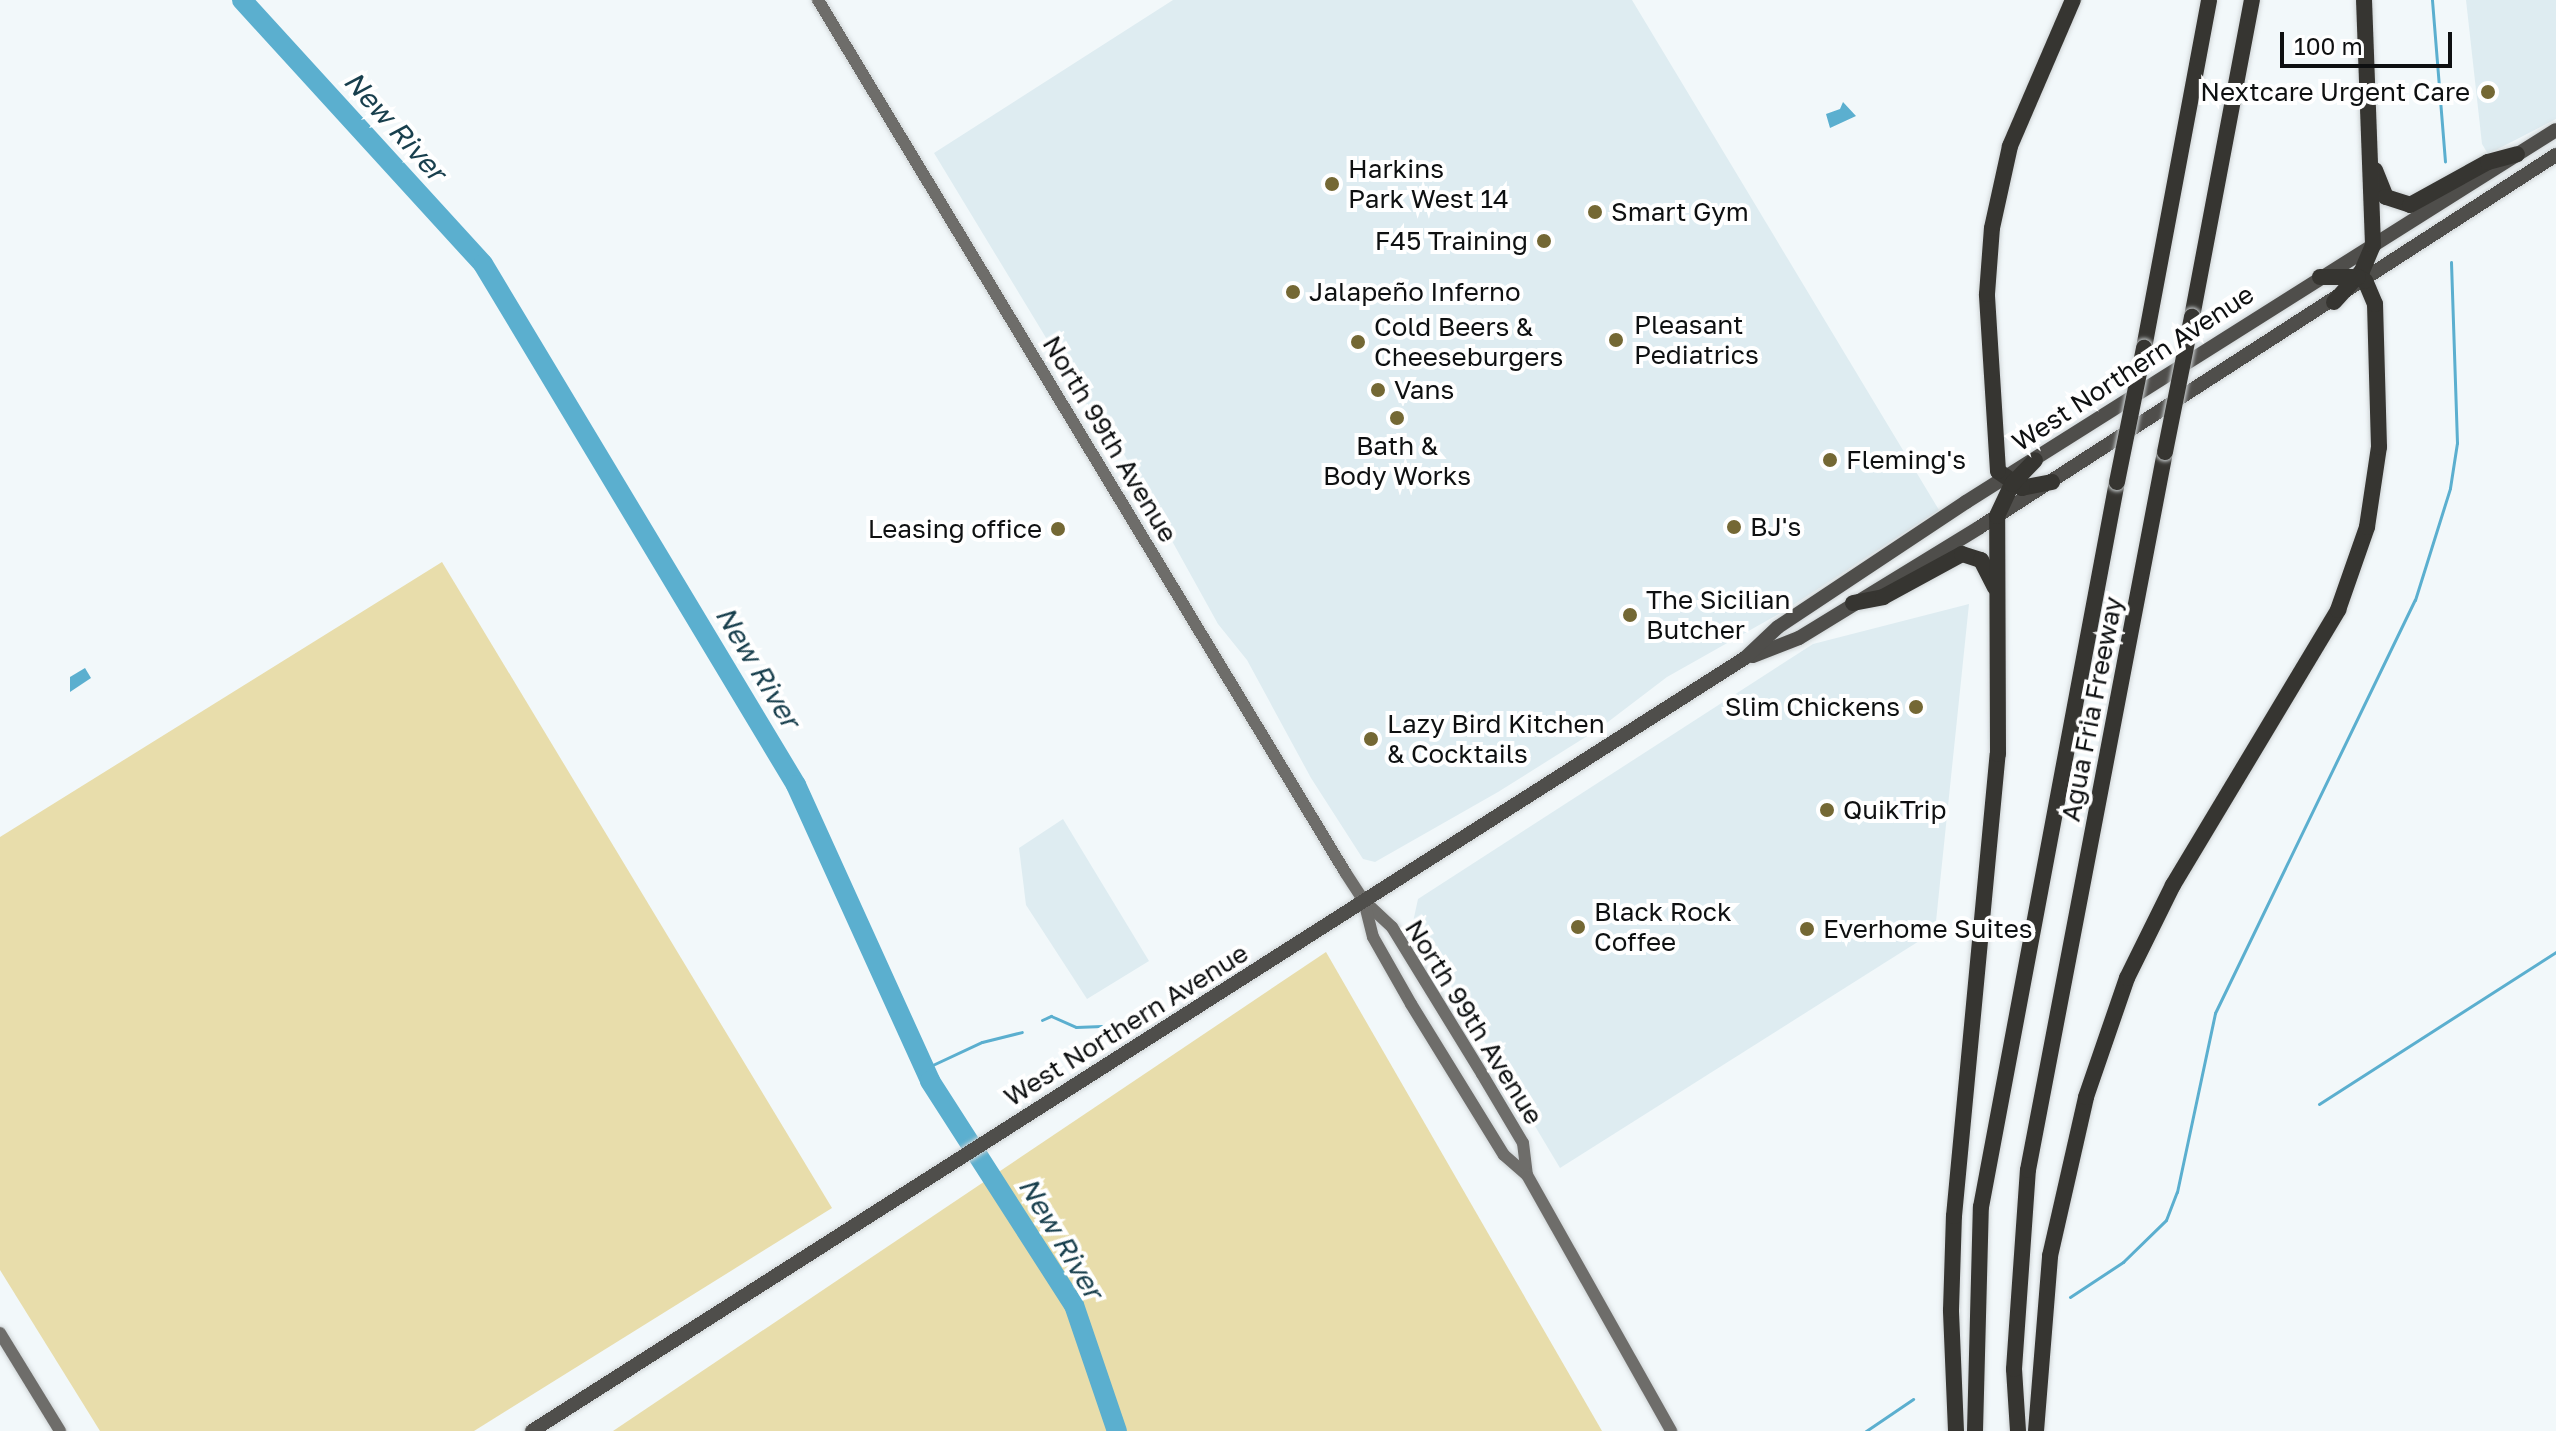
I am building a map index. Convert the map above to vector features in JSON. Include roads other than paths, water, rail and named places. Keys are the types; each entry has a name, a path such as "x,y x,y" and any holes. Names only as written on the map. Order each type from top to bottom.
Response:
{"highway":[{"path":"2052,482 2028,488 2008,482 1996,465 1987,294 1992,228 2010,146 2073,0"},
{"name":"Agua Fria Freeway","path":"1975,1431 1981,1207 2209,0"},
{"name":"Agua Fria Freeway","path":"2018,1431 2015,1337 2028,1170 2252,0"},
{"path":"2334,302 2362,279 2373,245 2364,0"},
{"path":"2371,151 2380,188 2400,205 2419,203 2488,162 2517,154"},
{"path":"2320,277 2362,279"},
{"path":"2036,1431 2050,1256 2086,1097 2122,991 2173,885 2338,610 2364,536 2379,421 2375,304 2362,279"},
{"path":"1956,1431 1951,1310 1954,1216 1998,754 1997,516 2008,482 2035,460"},
{"path":"1853,603 1883,597 1962,554 1985,565 1997,598"}],"main road":[{"name":"North 99th Avenue","path":"818,0 1364,901 1392,927 1523,1143 1527,1175"},
{"name":"West Northern Avenue","path":"2035,460 2556,130"},
{"path":"2362,279 2556,155"},
{"name":"West Northern Avenue","path":"1745,658 1799,638 2052,482 2334,302"},
{"name":"West Northern Avenue","path":"532,1431 1745,658 1778,627 2008,482"},
{"name":"North 99th Avenue","path":"1364,901 1373,937 1411,1004 1504,1155 1527,1175 1671,1431"},
{"path":"0,1333 60,1431"}],"water":[{"path":"1843,102 1856,116 1830,128 1826,114 1840,109"},
{"path":"85,668 91,678 70,692 70,677"}],"waterway":[{"name":"New River","path":"242,0 483,264 796,785 930,1081 1074,1305 1117,1431"},
{"path":"2432,0 2445,161"},
{"path":"2070,1297 2123,1262 2166,1220 2177,1192 2215,1013 2415,600 2450,488 2457,443 2451,262"},
{"path":"2319,1104 2556,952"},
{"path":"1042,1020 1051,1016 1076,1027 1102,1026"},
{"path":"924,1069 982,1042 1022,1032"},
{"path":"1866,1431 1913,1399"}],"place":[{"name":"Nextcare Urgent Care","path":"2488,92"},
{"name":"Harkins Park West 14","path":"1332,184"},
{"name":"Smart Gym","path":"1595,212"},
{"name":"F45 Training","path":"1544,241"},
{"name":"Jalapeño Inferno","path":"1293,292"},
{"name":"Pleasant Pediatrics","path":"1616,340"},
{"name":"Cold Beers & Cheeseburgers","path":"1358,342"},
{"name":"Vans","path":"1378,390"},
{"name":"Bath & Body Works","path":"1397,418"},
{"name":"Fleming's","path":"1830,460"},
{"name":"BJ's","path":"1734,527"},
{"name":"Leasing office","path":"1058,529"},
{"name":"The Sicilian Butcher","path":"1630,615"},
{"name":"Slim Chickens","path":"1916,707"},
{"name":"Lazy Bird Kitchen & Cocktails","path":"1371,739"},
{"name":"QuikTrip","path":"1827,810"},
{"name":"Black Rock Coffee","path":"1578,927"},
{"name":"Everhome Suites","path":"1807,929"}]}
